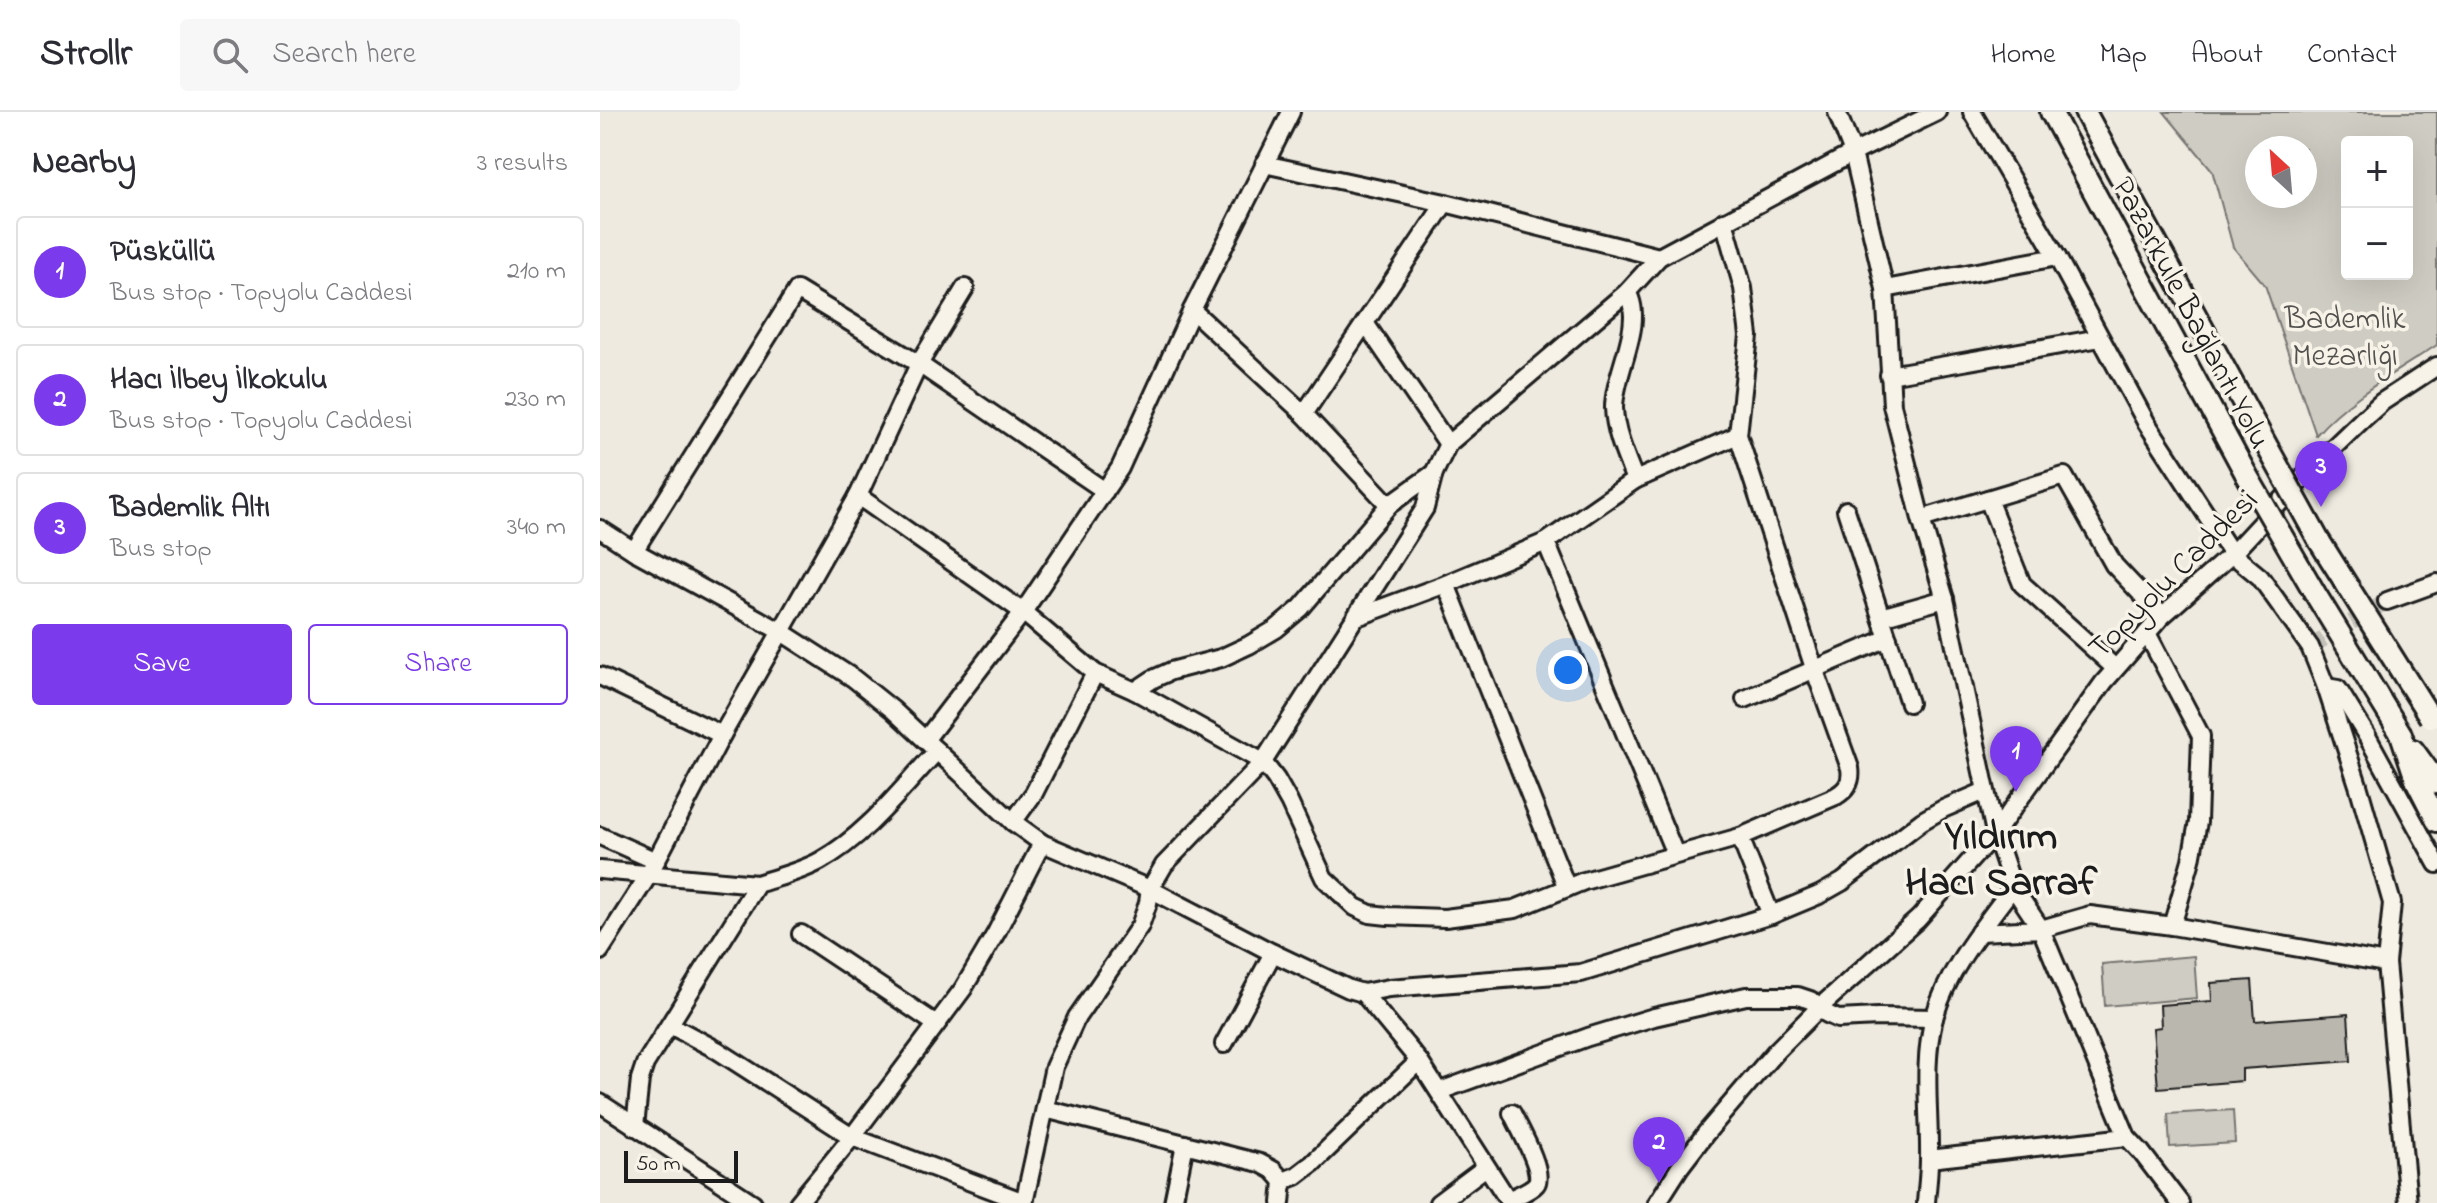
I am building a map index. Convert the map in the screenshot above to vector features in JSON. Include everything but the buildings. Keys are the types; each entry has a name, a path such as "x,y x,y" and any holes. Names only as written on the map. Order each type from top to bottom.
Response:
{"main road":[{"name":"Pazarkule Bağlantı Yolu","path":"2051,112 2246,474 2401,734 2437,783"},
{"name":"Pazarkule Bağlantı Yolu","path":"2085,112 2318,539 2435,722"},
{"path":"2401,734 2417,782 2437,821"}],"street":[{"path":"600,870 652,869 757,884 799,871 844,845 863,829 932,745 1105,491 1133,442 1192,310 1291,112"},
{"path":"1837,112 1853,153 1885,289 1892,405 1945,599 1995,833 2013,887 2041,929 2127,1137 2180,1203"},
{"path":"670,1025 717,1050 852,1137 1024,1202 1054,1067 1077,1017 1140,926 1150,889 1164,865 1263,762 1357,617 1425,508 1434,473 1448,444 1627,292 1659,257 1853,153 1937,112"},
{"path":"1972,112 2057,257 2146,422 2232,554 2260,577 2302,635 2326,687 2392,903 2386,963 2408,1203"},
{"path":"1264,164 1445,203 1659,257"},
{"path":"1304,414 1445,203"},
{"path":"858,496 1023,612 1095,673 1135,691 1263,762 1289,802 1324,878 1355,907 1370,914 1445,918 1515,909 1567,888 1740,837 1836,796 1849,784 1850,768 1814,669 1738,435 1749,336 1743,288 1724,221"},
{"path":"1885,289 2057,257"},
{"path":"600,951 652,869 722,735 858,496 919,364 965,288"},
{"path":"634,551 797,290 919,364 1105,491"},
{"path":"1627,292 1634,306 1634,319 1615,389 1614,410 1618,434 1635,480"},
{"path":"1192,310 1304,414 1389,505"},
{"path":"1365,323 1448,444"},
{"path":"1889,375 2100,338"},
{"name":"Topyolu Caddesi","path":"1657,1203 1680,1167 1740,1091 1821,1006 1918,919 1995,833 2115,668 2162,616 2232,554 2312,468 2362,420 2382,402 2437,366"},
{"path":"1357,617 1546,542 1635,480 1738,435"},
{"path":"1135,691 1171,671 1221,658 1276,629 1301,608 1389,505 1434,473"},
{"path":"1921,519 2064,476 2114,565 2162,616"},
{"path":"1988,499 2022,584 2115,668"},
{"path":"1846,510 1909,703"},
{"path":"600,529 780,631 853,678 932,745 1013,822 1042,843 1150,889 1273,953 1363,993 1389,988 1581,973 1771,915 1842,882 1922,821 1985,791"},
{"path":"1546,542 1675,854"},
{"path":"2387,601 2437,583"},
{"path":"1446,584 1567,888"},
{"path":"1881,617 1945,599"},
{"path":"2147,633 2201,736 2198,822 2191,860 2172,926"},
{"path":"1745,699 1888,638"},
{"path":"1013,822 1034,793 1095,673"},
{"path":"600,676 722,735"},
{"path":"2326,687 2338,689 2437,864"},
{"path":"600,836 652,869"},
{"path":"1740,837 1771,915"},
{"path":"798,1203 852,1137 963,989 1042,843"},
{"path":"635,1127 640,1079 645,1064 757,884"},
{"path":"1926,1203 1929,1054 1934,1018 1952,975 2013,887"},
{"path":"1979,932 2041,929 2090,915 2386,963"},
{"path":"801,934 936,1024"},
{"path":"1224,1044 1273,953"},
{"path":"1363,993 1440,1091 1509,1202 1535,1184 1538,1177 1537,1167 1512,1113"},
{"path":"1440,1091 1588,1037 1727,1000 1798,996 1821,1006 1827,1014 1838,1019 1934,1018"},
{"path":"1283,1181 1296,1176 1313,1163 1419,1061"},
{"path":"600,1103 753,1203"},
{"path":"1045,1109 1260,1163 1273,1170 1283,1181 1281,1203"},
{"path":"1929,1159 2127,1137"},
{"path":"1173,1203 1185,1144"},
{"path":"1438,1203 1486,1167"}],"green space":[{"name":"Bademlik Mezarlığı","path":"2164,112 2437,112 2437,345 2357,398 2316,435 2265,285 2233,247 2212,170"},
{"path":"2194,956 2197,998 2105,1006 2102,964"},
{"path":"2233,1110 2235,1143 2170,1147 2168,1114"}],"tunnel":[{"path":"2310,647 2387,601"}],"place":[{"name":"Bademlik Altı","path":"2321,507"},
{"name":"Püsküllü","path":"2016,792"},
{"name":"Hacı İlbey İlkokulu","path":"1659,1183"}],"district":[{"name":"Yıldırım Hacı Sarraf","path":"2001,857"}]}
